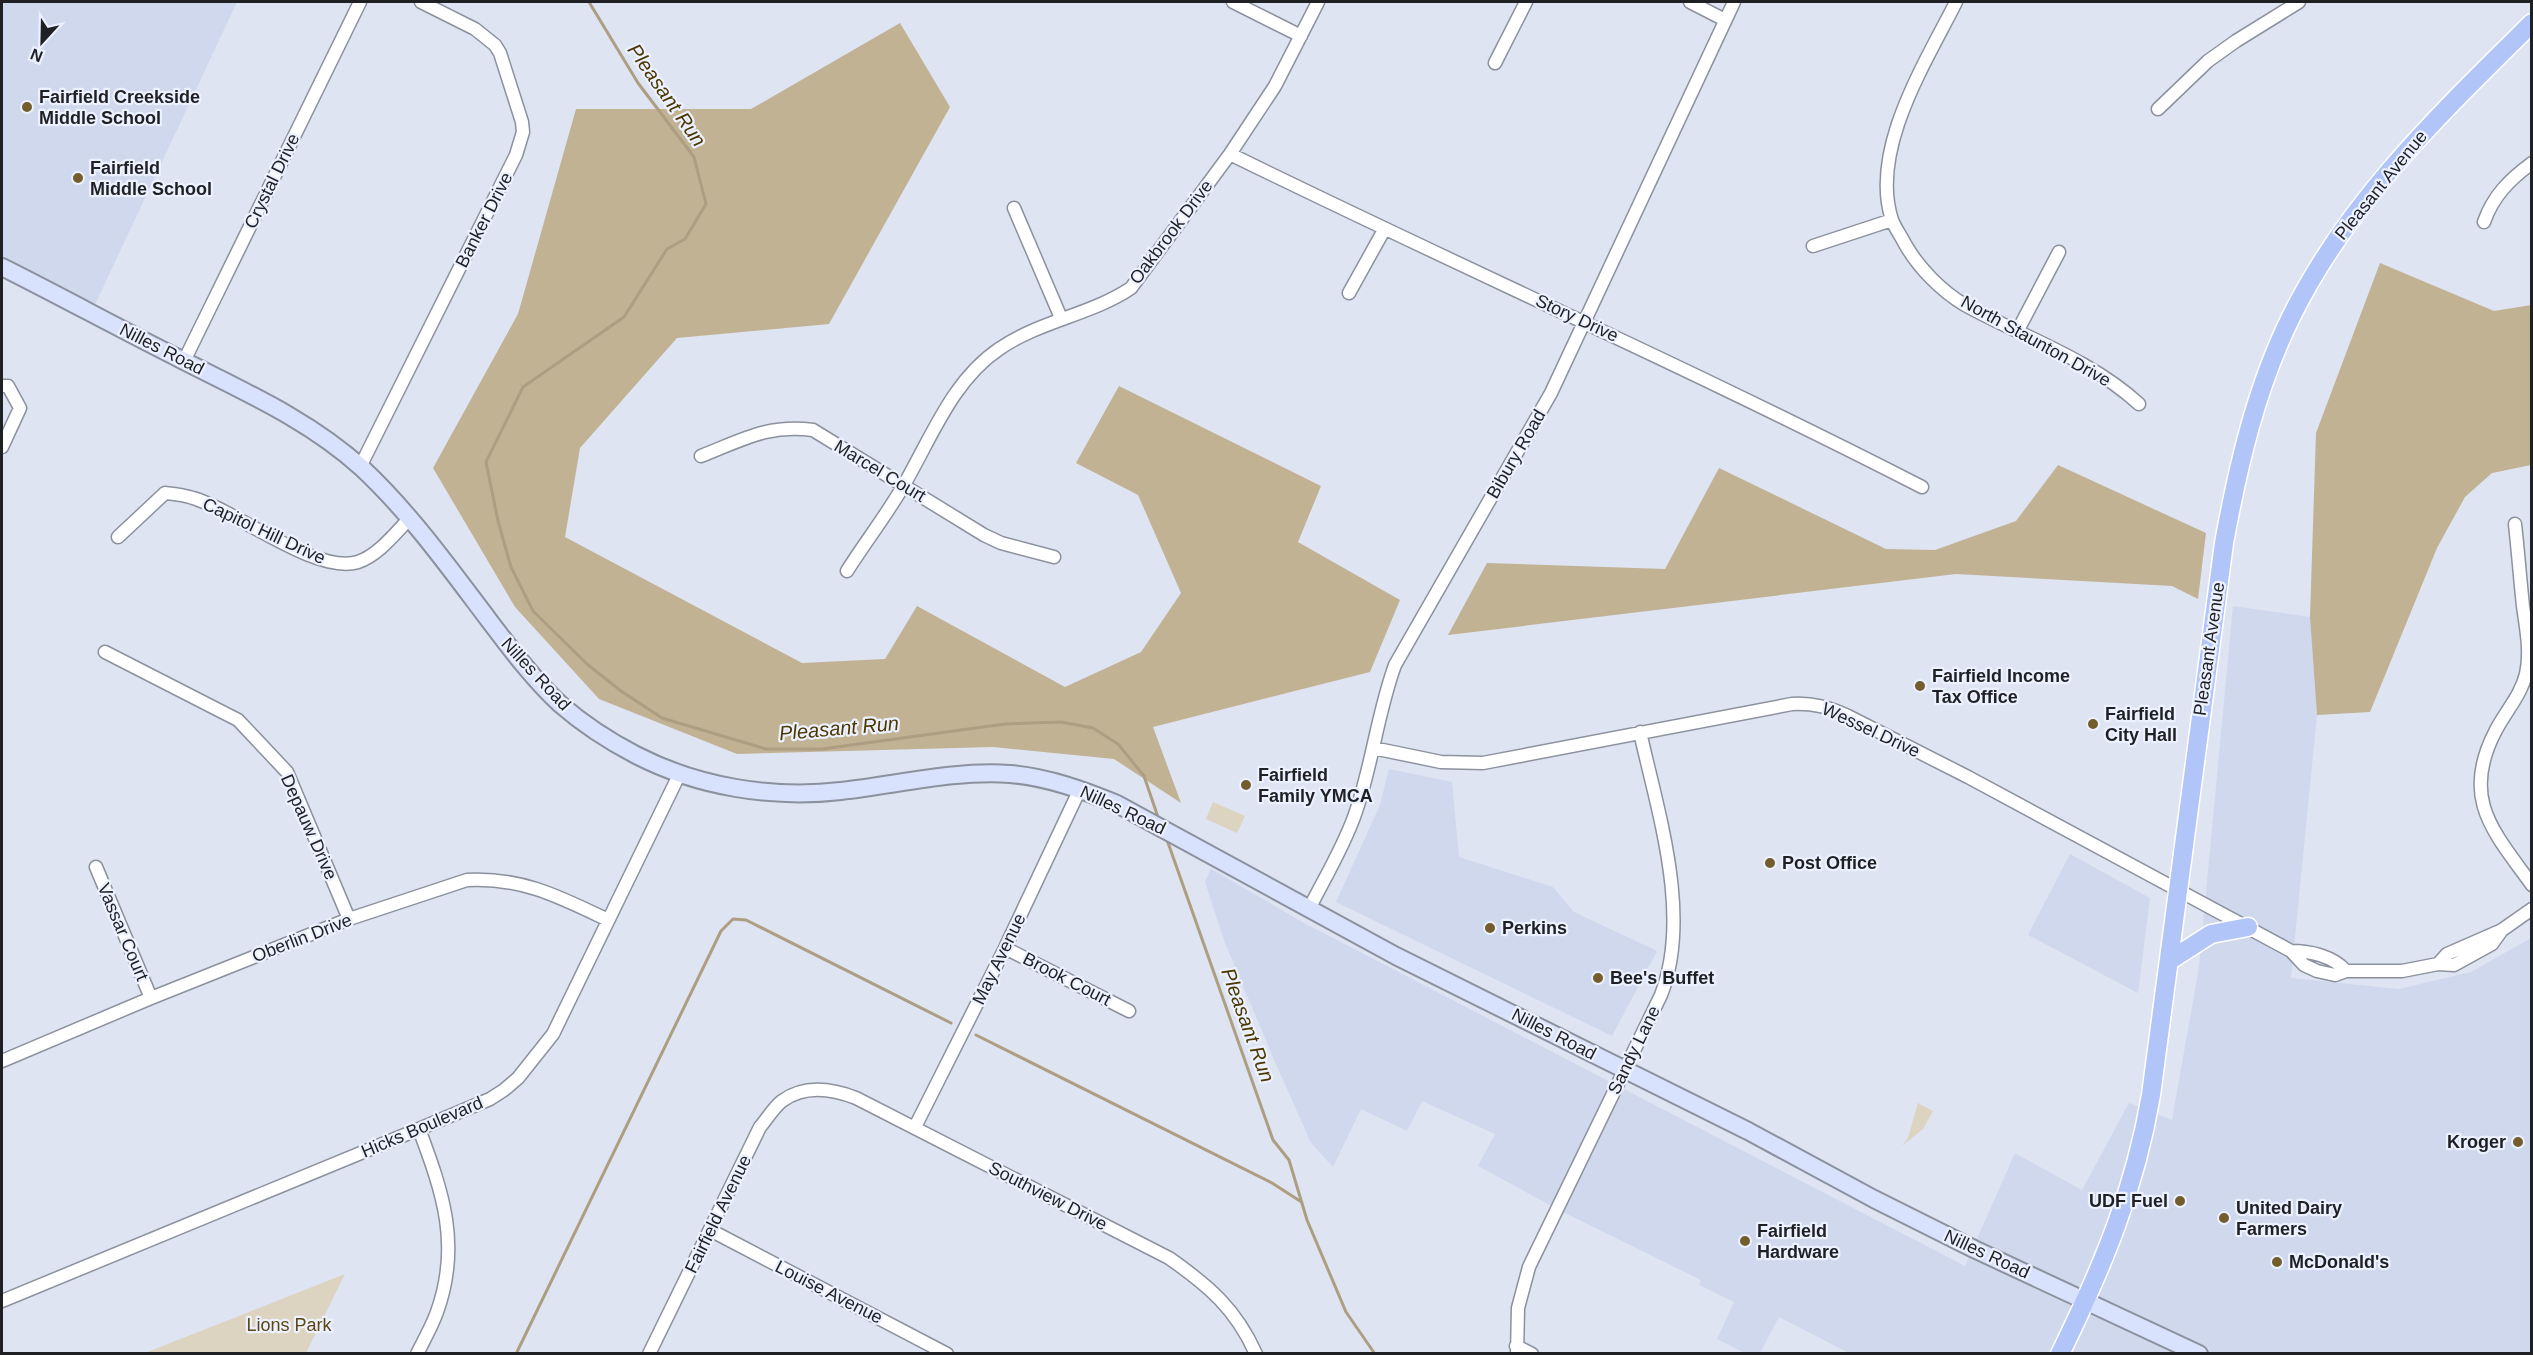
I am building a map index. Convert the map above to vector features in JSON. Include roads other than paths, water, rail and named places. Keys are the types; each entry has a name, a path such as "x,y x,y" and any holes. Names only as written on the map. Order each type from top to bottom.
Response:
{"main road":[{"name":"Pleasant Avenue","path":"2060,1353 2086,1301 2121,1216 2143,1140 2179,890 2214,613 2228,521 2250,424 2291,317 2318,268 2360,205 2418,138 2532,23"},
{"path":"2169,961 2211,934 2248,927"}],"street":[{"name":"Crystal Drive","path":"184,361 360,2"},
{"name":"Banker Drive","path":"360,467 516,155 523,132 495,45 475,29 421,2"},
{"path":"1233,2 1301,36"},
{"name":"Oakbrook Drive","path":"847,570 904,484 965,379 1000,348 1061,318 1112,301 1131,288 1230,154 1275,86 1318,2"},
{"path":"1495,63 1526,2"},
{"path":"1690,2 1725,20"},
{"name":"Bibury Road","path":"1309,909 1334,862 1354,816 1373,748 1384,695 1395,665 1551,393 1734,2"},
{"name":"North Staunton Drive","path":"1956,2 1900,116 1890,153 1886,186 1892,220 1912,256 1933,279 1964,304 2018,330 2120,387 2139,404"},
{"path":"2158,109 2208,61 2299,2"},
{"name":"Story Drive","path":"1230,154 1384,230 1781,415 1922,487"},
{"path":"2484,222 2493,200 2510,178 2532,163"},
{"path":"1014,208 1061,318"},
{"path":"1813,246 1892,220"},
{"path":"1349,293 1384,230"},
{"path":"2018,330 2059,252"},
{"name":"Nilles Road","path":"2,267 270,403 320,435 360,467 411,517 519,660 560,704 595,731 638,756 680,773 732,787 789,794 838,792 972,774 1022,776 1080,789 1117,804 1396,956 1748,1131 1874,1199 2199,1353"},
{"path":"2,386 8,386 20,408 2,447"},
{"name":"Marcel Court","path":"701,456 762,432 791,427 813,430 1001,543 1054,557"},
{"name":"Capitol Hill Drive","path":"118,537 165,493 194,498 315,557 342,564 358,562 373,554 411,517"},
{"path":"2515,524 2530,648 2520,691 2488,745 2480,776 2483,805 2492,832 2532,885"},
{"name":"Depauw Drive","path":"105,652 238,720 287,772 349,919"},
{"name":"Wessel Drive","path":"1373,748 1441,762 1483,762 1792,704 1828,707 1968,777 2248,927 2291,951 2304,965 2317,971 2335,975 2346,971 2402,971 2439,964 2454,965 2492,944 2502,930 2532,909"},
{"name":"Sandy Lane","path":"1517,1350 1518,1308 1529,1267 1666,983 1675,938 1671,883 1640,732"},
{"name":"Hicks Boulevard","path":"2,1301 419,1130 490,1099 518,1078 553,1034 680,773"},
{"name":"May Avenue","path":"915,1127 1005,948 1080,789"},
{"name":"Vassar Court","path":"96,867 151,998"},
{"name":"Oberlin Drive","path":"2,1061 151,998 349,919 467,880 486,879 539,889 608,920"},
{"name":"Brook Court","path":"1005,948 1129,1011"},
{"name":"Southview Drive","path":"805,1091 831,1089 856,1098 1170,1258 1204,1283 1229,1307 1256,1353"},
{"name":"Fairfield Avenue","path":"649,1353 760,1127 783,1101 805,1091"},
{"path":"417,1353 437,1312 449,1251 446,1208 419,1130"},
{"name":"Louise Avenue","path":"710,1230 948,1353"},
{"path":"1517,1350 1532,1353"}],"waterway":[{"name":"Pleasant Run","path":"589,2 638,83 694,157 706,204 685,239 667,249 624,317 523,387 486,462 498,521 511,567 533,611 587,664 621,691 662,718 766,749 822,749 1005,724 1061,722 1093,728 1118,744 1144,776 1159,820"},
{"name":"Pleasant Run","path":"1166,837 1273,1140 1289,1160 1307,1220 1346,1312 1375,1354"},
{"path":"516,1354 721,931 733,919 746,920 951,1023"},
{"path":"976,1035 1272,1183 1300,1201"}],"place":[{"name":"Fairfield Creekside Middle School","path":"27,107"},
{"name":"Fairfield Middle School","path":"78,178"},
{"name":"Fairfield Income Tax Office","path":"1920,686"},
{"name":"Fairfield City Hall","path":"2093,724"},
{"name":"Fairfield Family YMCA","path":"1246,785"},
{"name":"Post Office","path":"1770,863"},
{"name":"Perkins","path":"1490,928"},
{"name":"Bee's Buffet","path":"1598,978"},
{"name":"Kroger","path":"2518,1142"},
{"name":"UDF Fuel","path":"2180,1201"},
{"name":"United Dairy Farmers","path":"2224,1218"},
{"name":"Fairfield Hardware","path":"1745,1241"},
{"name":"McDonald's","path":"2277,1262"}],"park label":[{"name":"Lions Park","path":"289,1325"}]}
